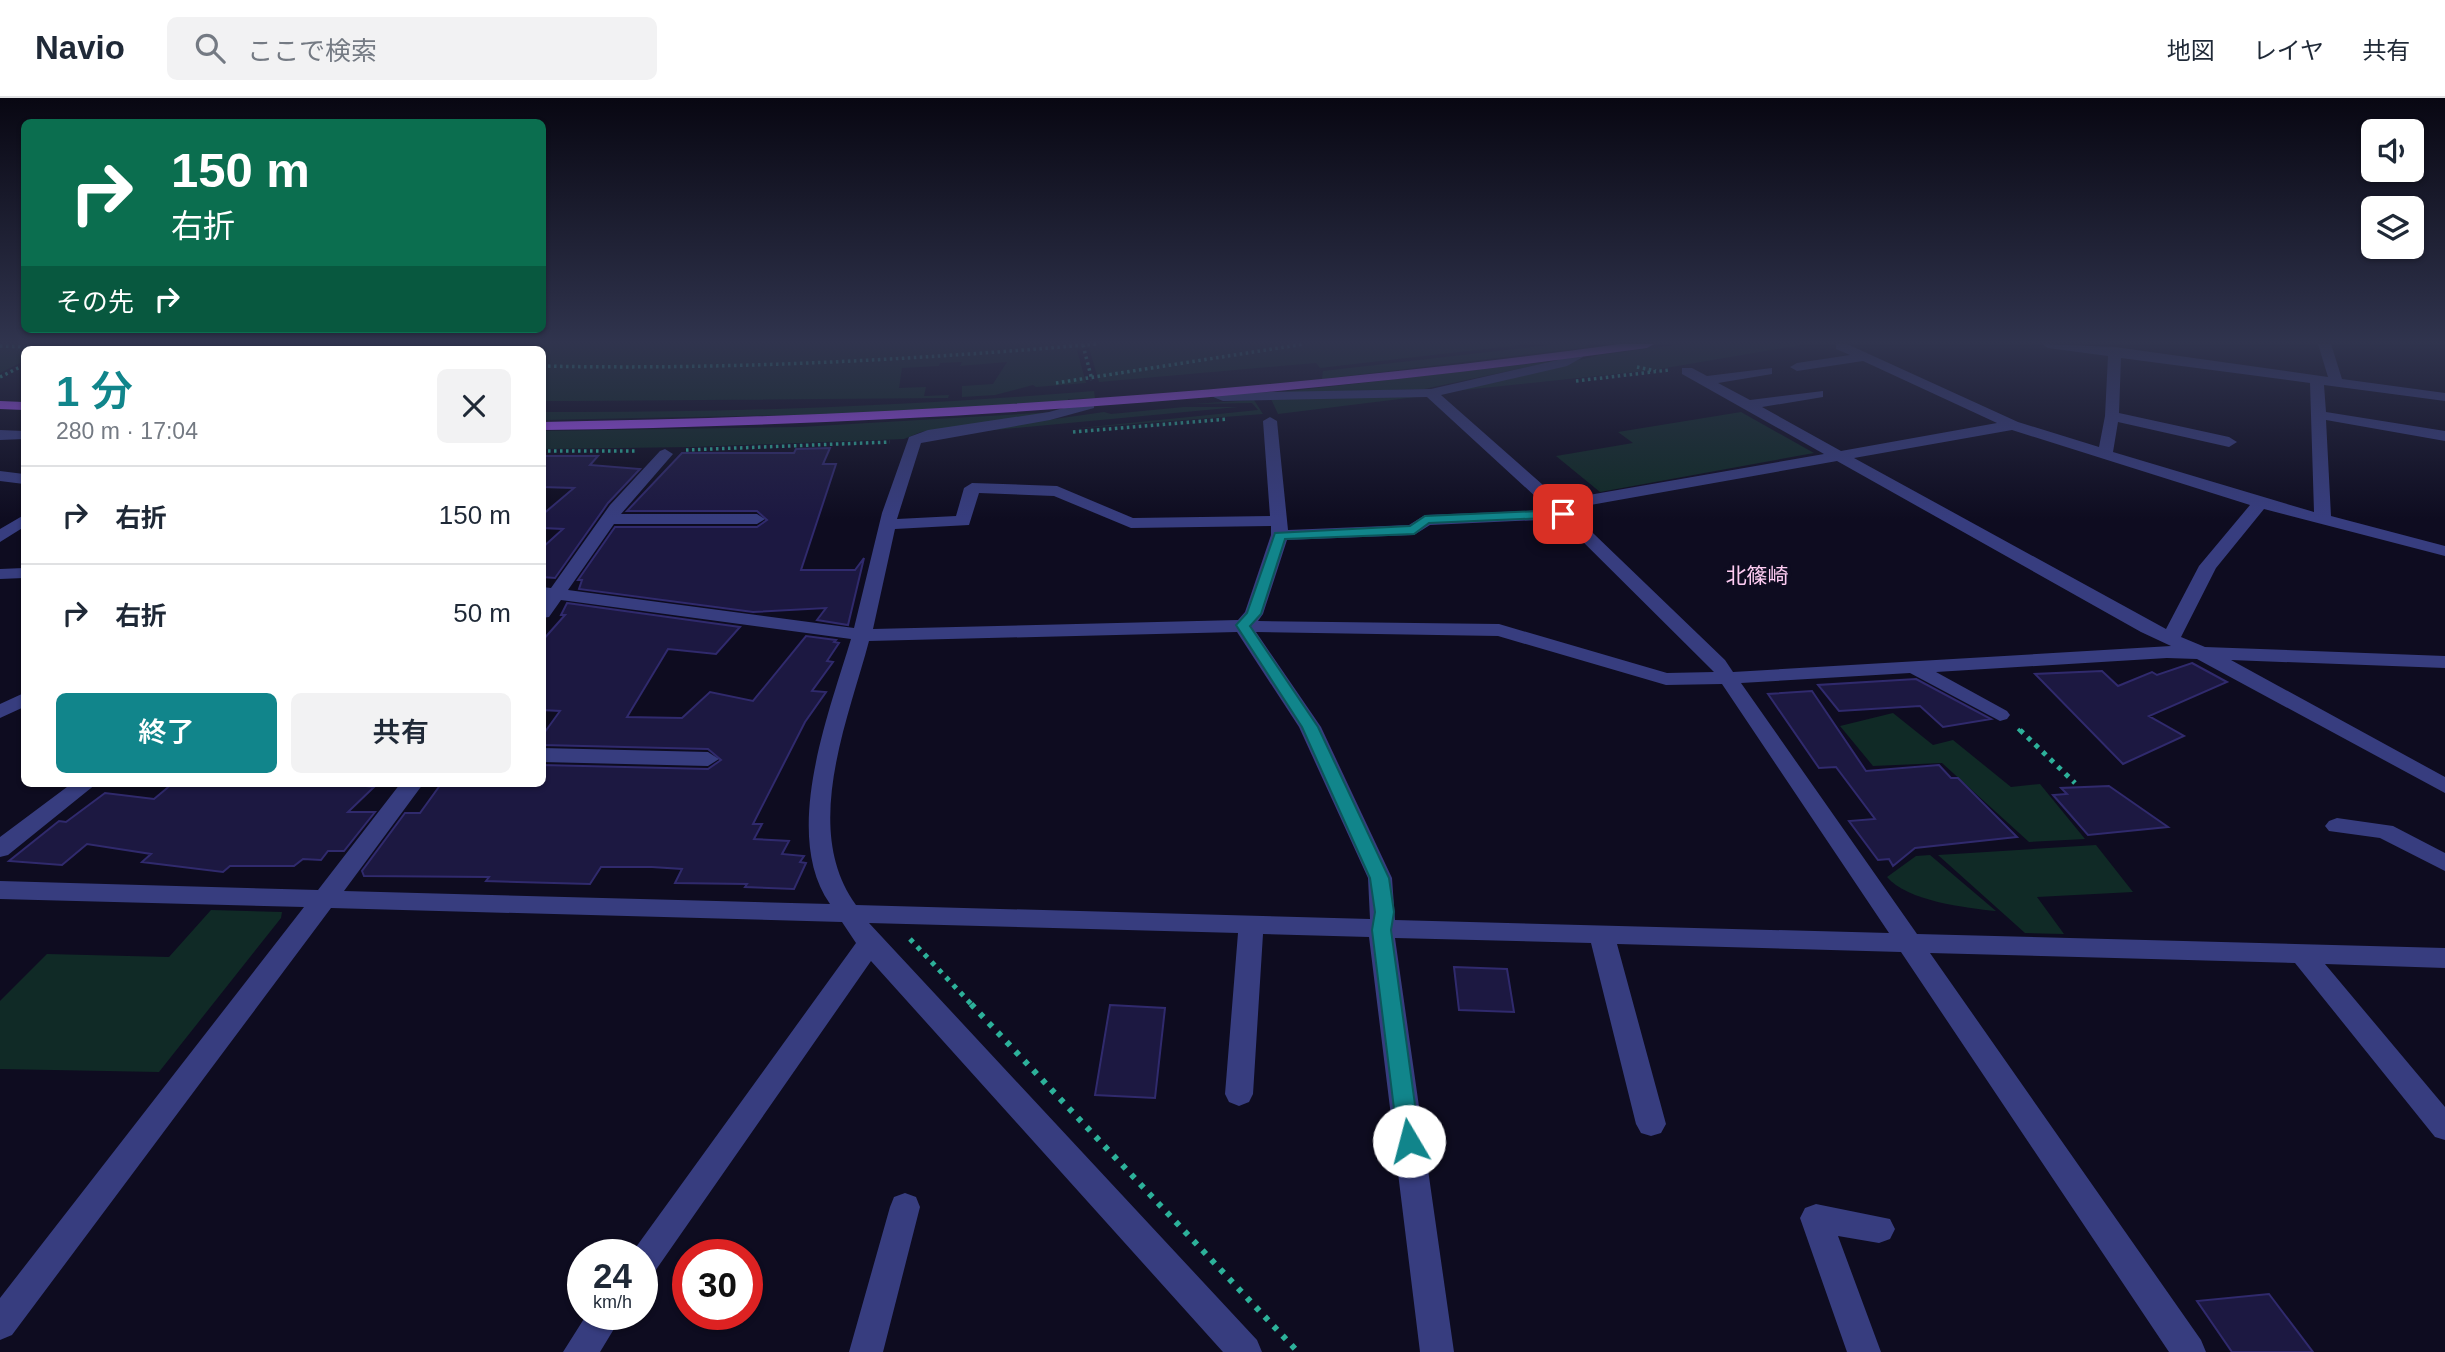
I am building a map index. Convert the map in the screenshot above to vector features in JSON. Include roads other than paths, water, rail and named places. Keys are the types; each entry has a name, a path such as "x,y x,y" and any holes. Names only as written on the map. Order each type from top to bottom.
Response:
{"main road":[{"path":"546,426 795,421 1116,403"},
{"path":"0,405 21,406"}],"street":[{"path":"1441,403 1559,510 1718,664 2189,1352"},
{"path":"1741,403 2445,786"},
{"path":"1745,405 1761,403"},
{"path":"1964,403 2013,425 2260,503 2445,551"},
{"path":"2105,454 2112,416 2111,403"},
{"path":"2319,403 2323,519"},
{"path":"1088,405 1050,416 928,435 914,440 890,513 890,524 822,777 820,837 834,892 870,943 1245,1352"},
{"path":"2320,415 2445,436"},
{"path":"2112,416 2229,442"},
{"path":"1243,625 1254,614 1279,528 1270,421"},
{"path":"890,524 963,521 972,488 1057,491 1132,523 1414,530 1425,520 1559,510 2013,425"},
{"path":"550,593 610,519 673,452"},
{"path":"0,476 21,479"},
{"path":"2171,638 2208,566 2260,503"},
{"path":"610,519 757,519"},
{"path":"0,522 21,522"},
{"path":"0,537 21,523"},
{"path":"0,574 21,573"},
{"path":"550,593 861,635 1243,625 1499,630 1667,679 2199,652 2445,663"},
{"path":"1243,625 1310,727 1380,878 1384,912 1381,930 1437,1352"},
{"path":"1914,667 2006,719"},
{"path":"0,712 21,701"},
{"path":"546,755 708,759"},
{"path":"0,849 81,787"},
{"path":"0,1324 410,787"},
{"path":"2337,826 2385,831 2445,863"},
{"path":"0,890 1602,937 2300,952 2445,958"},
{"path":"1239,1094 1251,927"},
{"path":"1602,937 1651,1124"},
{"path":"658,1241 870,943"},
{"path":"2300,952 2445,1128"},
{"path":"866,1352 905,1207"},
{"path":"1864,1352 1816,1218 1880,1229"},
{"path":"580,1352 596,1330"}],"district":[{"name":"北篠崎","path":"1757,575"}]}
